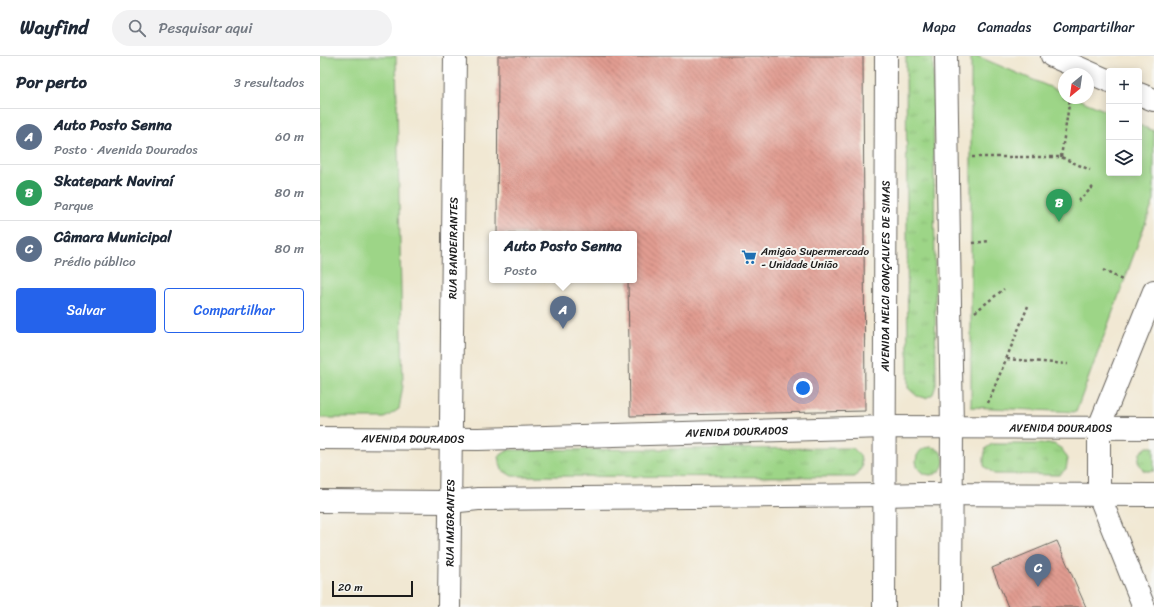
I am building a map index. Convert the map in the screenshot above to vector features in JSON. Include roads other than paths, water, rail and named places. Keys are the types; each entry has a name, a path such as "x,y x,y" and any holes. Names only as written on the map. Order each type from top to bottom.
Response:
{"street":[{"name":"RUA BANDEIRANTES","path":"450,439 454,56"},
{"name":"AVENIDA NELCI GONÇALVES DE SIMAS","path":"884,607 886,56"},
{"path":"946,56 952,428 951,607"},
{"path":"1052,56 1106,80"},
{"path":"1142,95 1154,100"},
{"path":"1144,607 1099,495 1099,427 1154,291"},
{"name":"AVENIDA DOURADOS","path":"320,438 450,439 885,427 1154,428"},
{"name":"RUA IMIGRANTES","path":"449,607 450,439"},
{"path":"320,501 450,502 478,499 952,494 1154,494"}],"place":[{"name":"Skatepark Naviraí","path":"1059,222"},
{"name":"Amigão Supermercado - Unidade União","path":"749,257"},
{"name":"Auto Posto Senna","path":"563,329"},
{"name":"Câmara Municipal","path":"1038,587"}]}
